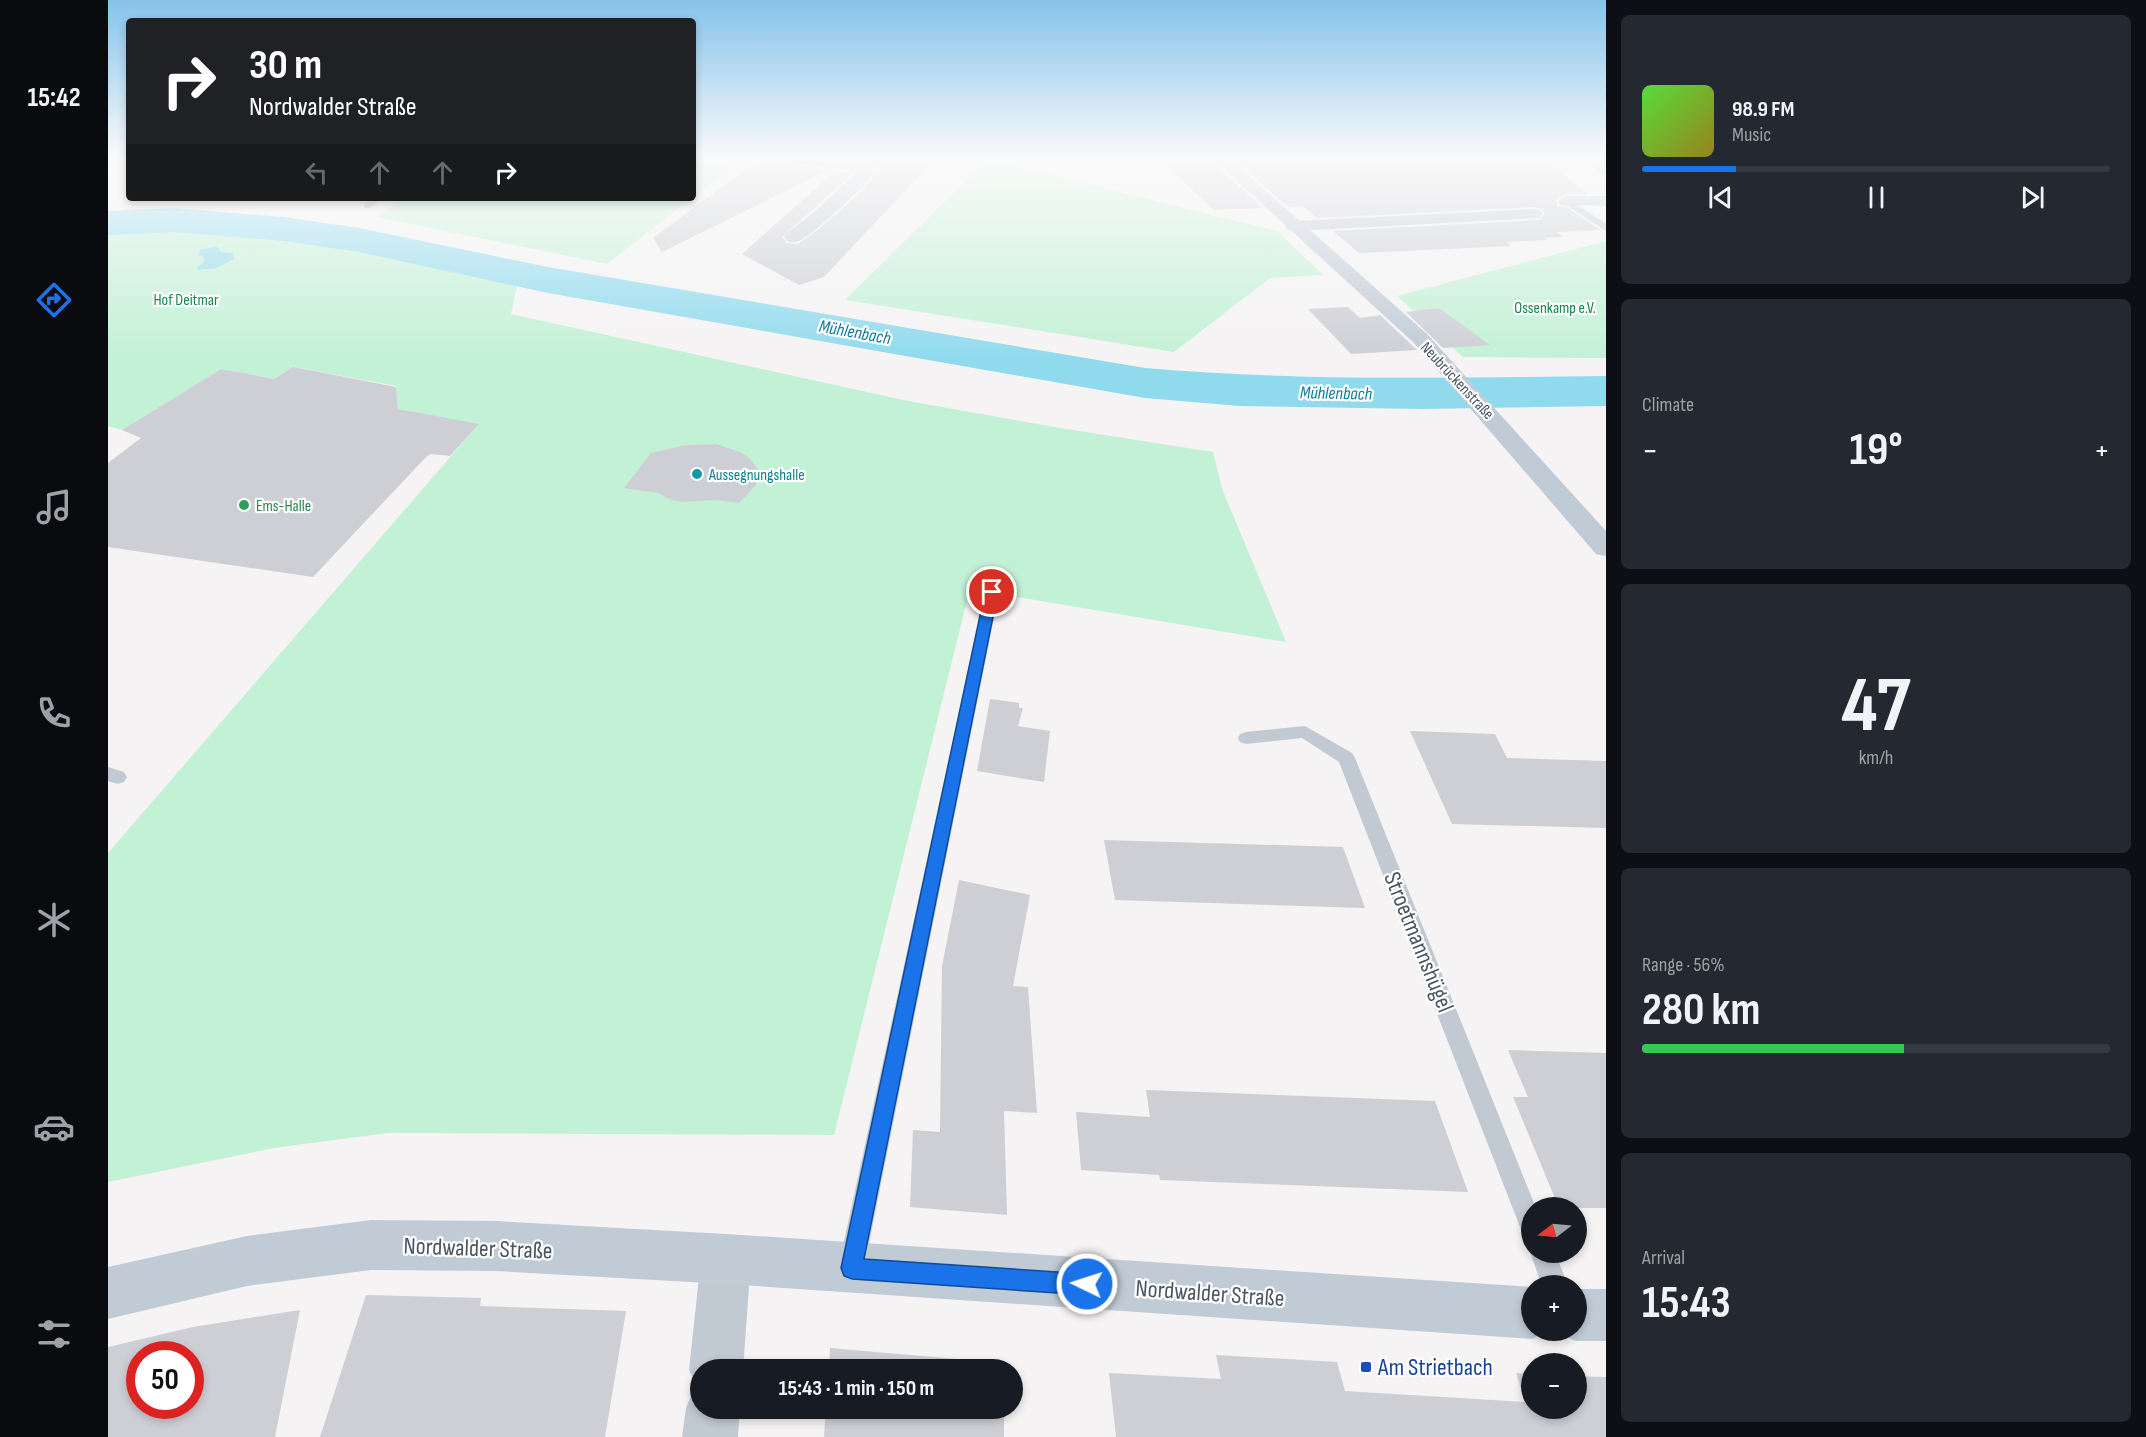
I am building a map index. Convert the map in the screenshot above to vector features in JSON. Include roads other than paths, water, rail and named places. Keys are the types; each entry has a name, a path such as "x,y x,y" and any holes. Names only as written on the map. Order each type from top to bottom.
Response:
{"street":[{"path":"793,237 809,225"},
{"path":"1294,226 1313,225"},
{"name":"Neubrückenstraße","path":"1294,226 1420,338 1606,548"},
{"name":"Nordwalder Straße","path":"108,1293 247,1261 371,1245 496,1246 726,1259 1521,1312"},
{"path":"717,1359 726,1259"},
{"path":"1587,1315 1606,1315"},
{"path":"710,1437 712,1419"}],"lane":[{"path":"852,1268 992,592"},
{"name":"Stroetmannshügel","path":"1246,738 1305,732 1346,758 1521,1199"}],"water":[{"path":"218,247 221,252 233,253 234,259 216,268 198,270 197,267 204,263 204,257 199,255 200,250"}],"waterway":[{"name":"Mühlenbach","path":"236,225 284,229 359,240 548,280 1145,383 1240,391 1423,394 1606,391"}],"place":[{"name":"Aussegnungshalle","path":"697,474"},
{"name":"Ems-Halle","path":"244,505"},
{"name":"Am Strietbach","path":"1366,1367"}],"park label":[{"name":"Hof Deitmar","path":"186,299"},
{"name":"Ossenkamp e.V.","path":"1555,307"}]}
